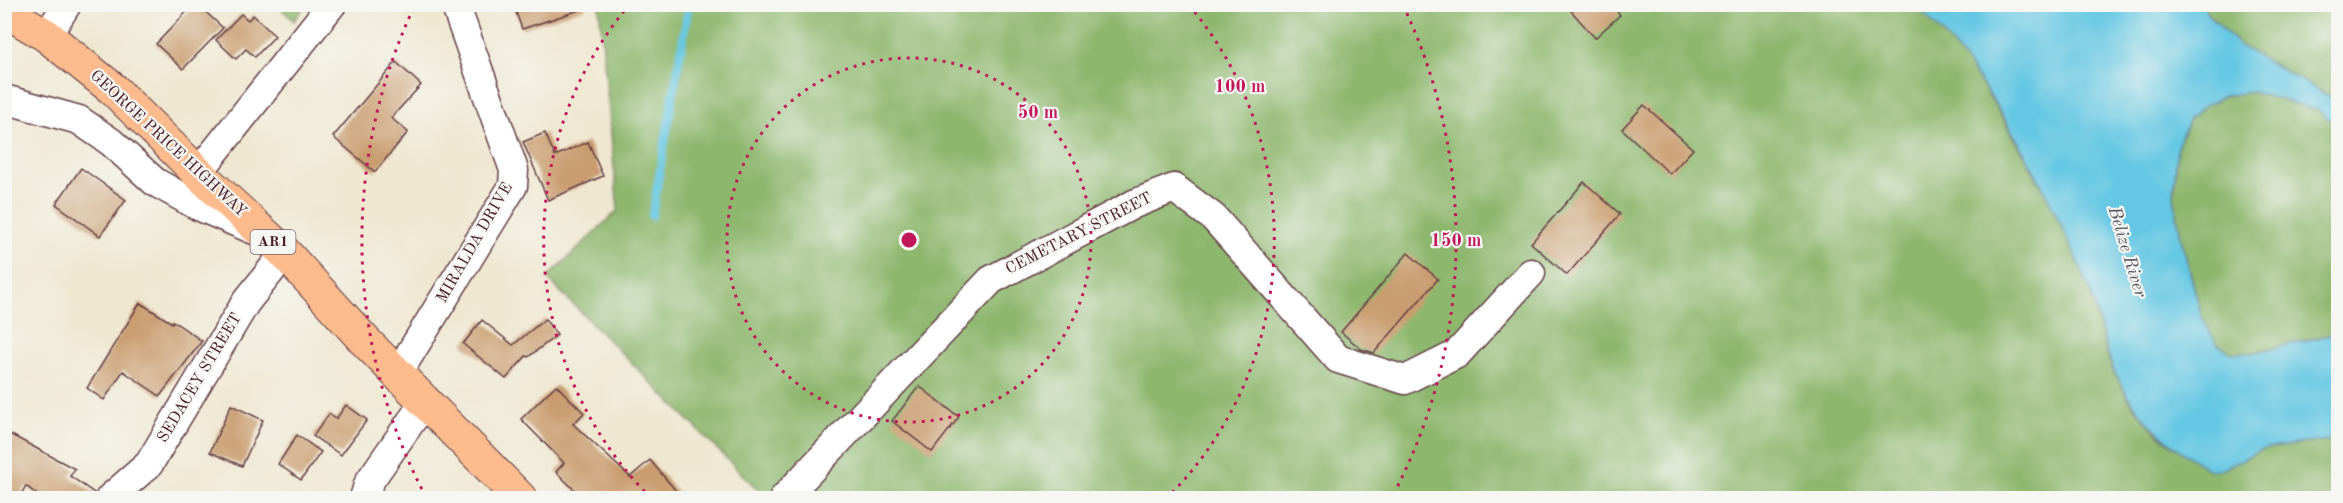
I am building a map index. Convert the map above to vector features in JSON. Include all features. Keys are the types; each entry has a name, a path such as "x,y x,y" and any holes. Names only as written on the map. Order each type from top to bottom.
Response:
{"highway":[{"name":"GEORGE PRICE HIGHWAY","path":"4,10 47,36 114,90 198,174 275,244 364,340 426,400 520,498"}],"street":[{"path":"47,36 67,4"},
{"path":"198,174 332,4"},
{"name":"MIRALDA DRIVE","path":"398,373 513,186 514,170 455,4"},
{"path":"4,99 79,120 111,142 155,182 275,244"},
{"name":"CEMETARY STREET","path":"784,498 991,280 1134,204 1174,188 1214,218 1338,359 1405,380 1457,354 1531,273"},
{"name":"SEDACEY STREET","path":"110,498 149,464 246,302 275,244"},
{"path":"364,498 369,482 426,400"}],"green space":[{"path":"278,5 305,5 294,21"},
{"path":"599,5 1914,5 1939,27 1975,73 2016,140 2059,218 2089,288 2111,366 2132,404 2155,431 2196,461 2224,469 2262,449 2338,439 2338,498 766,498 547,278 618,210"},
{"path":"2202,5 2338,5 2338,101 2240,46"},
{"path":"2252,92 2317,110 2338,126 2338,333 2252,353 2232,353 2217,344 2202,317 2181,238 2174,197 2177,147 2189,119 2206,105 2224,96"}],"water":[{"name":"Belize River","path":"1914,5 2202,5 2240,46 2338,101 2338,126 2317,110 2252,92 2224,96 2206,105 2189,119 2177,147 2174,197 2181,238 2202,317 2217,344 2232,353 2252,353 2338,333 2338,439 2262,449 2224,469 2211,471 2161,435 2131,401 2113,369 2084,276 2033,168 2012,131 1966,62"}],"building":[{"path":"194,4 197,4 223,28 183,69 156,44"},
{"path":"513,4 585,4 586,8 522,29"},
{"path":"1565,4 1611,4 1620,15 1595,38"},
{"path":"241,14 248,20 253,15 275,36 255,57 246,49 236,59 216,40"},
{"path":"396,62 421,85 391,118 408,132 375,172 333,137"},
{"path":"1644,105 1693,149 1670,174 1622,129"},
{"path":"545,133 555,156 588,142 603,176 548,200 523,142"},
{"path":"81,168 126,200 100,236 56,204"},
{"path":"1584,182 1620,214 1567,275 1531,243"},
{"path":"1408,253 1438,279 1374,353 1361,349 1341,332"},
{"path":"140,303 172,323 173,321 202,341 160,396 123,371 104,400 87,388"},
{"path":"545,319 557,335 528,357 526,356 506,379 463,344 482,320 513,345"},
{"path":"556,385 584,413 573,424 630,477 650,460 682,498 583,498 556,472 564,463 521,419"},
{"path":"919,386 959,417 932,452 892,421"},
{"path":"231,405 263,420 242,466 210,452"},
{"path":"346,405 367,420 341,455 313,436 329,414 336,419"},
{"path":"4,431 75,469 70,476 94,493 94,498 41,498 26,486 19,498 4,498"},
{"path":"297,435 321,452 301,480 278,464"}],"waterway":[{"path":"652,216 689,4"}]}
